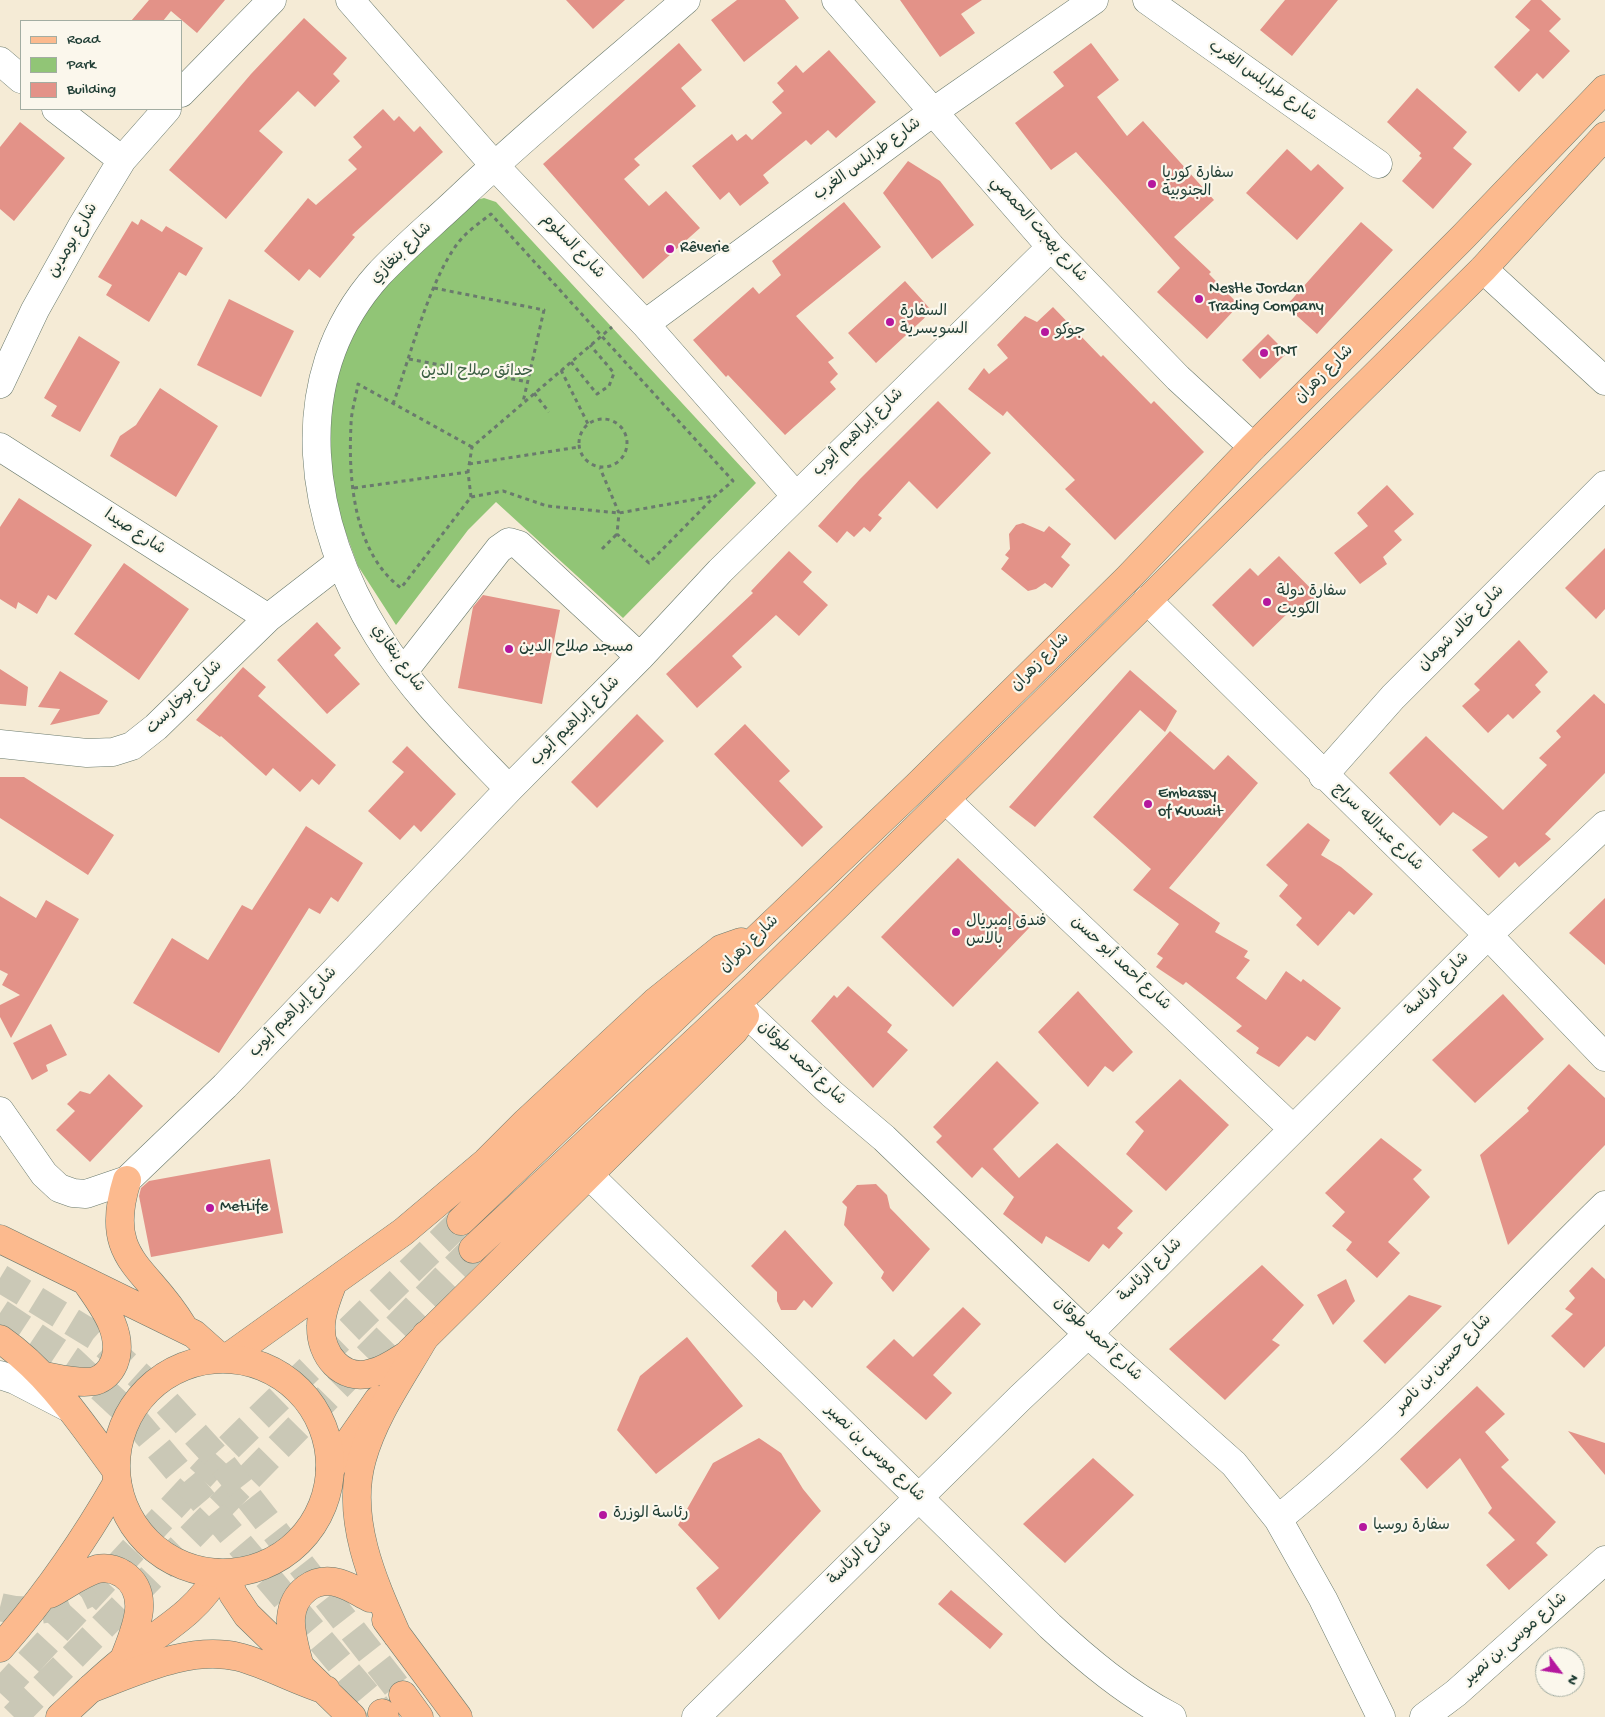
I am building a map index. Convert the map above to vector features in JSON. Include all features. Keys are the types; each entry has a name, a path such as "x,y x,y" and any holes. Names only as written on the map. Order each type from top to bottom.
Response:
{"main road":[{"name":"شارع زهران","path":"461,1221 759,937 1129,577 1253,448 1463,237 1605,89"},
{"name":"شارع زهران","path":"473,1249 755,986 946,800 1483,268 1605,136"},
{"path":"224,1358 332,1285 403,1232 454,1190 655,1002 704,962 721,949 759,937"},
{"path":"0,1339 31,1362 45,1376 69,1408 117,1477 129,1518 152,1546 182,1566 222,1573 254,1569 280,1557 302,1538 318,1515 329,1478 407,1355 734,1031 746,1014 755,986"},
{"path":"127,1180 118,1211 121,1240 135,1266 174,1311 184,1328"},
{"path":"0,1239 184,1328 224,1358"},
{"path":"45,1376 82,1382 96,1380 106,1375 117,1356 116,1334 104,1308 87,1282"},
{"path":"332,1285 321,1326 325,1350 337,1367 348,1373 370,1374 407,1355"},
{"path":"397,1635 374,1582 362,1539 357,1501 362,1460 373,1432 426,1335"},
{"path":"0,1648 43,1598 117,1477 120,1436 134,1406 158,1381 187,1365 224,1358 260,1365 289,1381 312,1405 326,1435 329,1478 370,1598 458,1717"},
{"path":"43,1598 99,1569 115,1570 125,1576 138,1592 140,1604 138,1619 124,1659"},
{"path":"60,1717 124,1659 204,1598 222,1573"},
{"path":"222,1573 247,1615 352,1717"},
{"path":"300,1667 290,1619 293,1604 301,1592 311,1584 324,1580 338,1582 370,1598"},
{"path":"90,1689 174,1660 213,1654 257,1663 295,1680 326,1690"},
{"path":"403,1695 419,1717"}],"street":[{"path":"182,92 272,0"},
{"name":"شارع السلوم","path":"350,0 494,165 638,317 795,495"},
{"name":"شارع بنغازي","path":"509,789 403,672 370,623 339,563 322,497 317,464 316,423 326,366 348,319 378,275 494,165 686,0"},
{"name":"شارع بهجت الحمصي","path":"836,0 1051,247 1178,378 1253,448"},
{"name":"شارع طرابلس الغرب","path":"638,317 1094,0"},
{"name":"شارع طرابلس الغرب","path":"1147,0 1378,164"},
{"path":"0,61 20,78"},
{"path":"57,110 122,160"},
{"name":"شارع بومدين","path":"0,384 35,310 122,160 166,110"},
{"name":"شارع إبراهيم أيوب","path":"127,1180 225,1086 509,789 640,657 720,571 795,495 1051,247"},
{"path":"1483,268 1605,381"},
{"name":"شارع صيدا","path":"0,447 268,618"},
{"name":"شارع خالد شومان","path":"1323,776 1393,697 1605,485"},
{"path":"403,672 499,549 509,542 518,545 640,657"},
{"name":"شارع بوخارست","path":"0,744 87,753 113,752 132,746 156,727 268,618 339,563"},
{"name":"شارع عبدالله سراج","path":"1147,600 1323,776 1488,935 1605,1057"},
{"name":"شارع أحمد أبو حسن","path":"946,800 1293,1129"},
{"name":"شارع الرئاسة","path":"696,1717 1088,1334 1488,935 1605,825"},
{"name":"شارع أحمد طوقان","path":"746,1014 832,1094 884,1138 1088,1334 1234,1464 1278,1519 1323,1599 1381,1717"},
{"path":"0,1111 44,1174 59,1188 73,1194 86,1194 127,1180"},
{"name":"شارع موسى بن نصير","path":"589,1175 918,1498 1082,1655 1142,1700 1172,1717"},
{"name":"شارع حسين بن ناصر","path":"1278,1519 1316,1488 1396,1415 1527,1281 1605,1205"},
{"path":"0,1375 69,1408"},
{"name":"شارع موسى بن نصير","path":"1424,1717 1456,1693 1605,1560"}],"path":[{"path":"393,404 434,288 449,255 464,236 491,214 733,481 715,496 649,563 617,534"},
{"path":"434,288 544,310 522,403"},
{"path":"471,497 468,472 472,447 602,335 638,317"},
{"path":"571,362 597,394 609,386 614,373 590,345"},
{"path":"409,359 528,382"},
{"path":"561,370 588,424"},
{"path":"472,447 358,384 351,424 354,488 364,536 377,564 401,588 471,497 503,491 547,506 619,513 715,496"},
{"path":"534,393 549,412"},
{"path":"595,420 612,420 624,431 627,446 621,460 608,467 600,468 586,462 579,447 582,431 595,420"},
{"path":"469,464 579,447"},
{"path":"600,468 619,513 617,534 602,549"},
{"path":"354,488 468,472"}],"green space":[{"name":"حدائق صلاح الدين","path":"484,198 496,202 756,483 623,618 496,502 468,530 396,625 358,566 334,501 328,440 336,360 377,287 473,201"}],"building":[{"path":"149,0 225,0 197,33 171,11 164,20 132,20"},
{"path":"566,0 625,0 593,29"},
{"path":"737,0 785,0 799,18 744,62 711,20"},
{"path":"900,0 982,0 961,14 975,33 940,57"},
{"path":"1285,0 1338,0 1292,56 1260,30"},
{"path":"1531,0 1541,0 1561,19 1549,31 1570,51 1543,79 1537,73 1519,92 1494,67 1530,30 1515,17"},
{"path":"304,18 347,58 333,74 340,81 315,107 298,91 259,131 283,152 226,219 169,170 251,74"},
{"path":"679,43 702,70 681,88 696,106 634,159 640,165 624,179 649,206 666,191 700,228 643,279 543,164"},
{"path":"1091,43 1119,80 1097,97 1127,136 1143,121 1214,200 1174,237 1211,272 1209,274 1239,305 1207,339 1157,292 1180,268 1076,152 1051,170 1015,123 1064,86 1053,72"},
{"path":"829,50 876,102 836,138 828,130 811,145 806,140 763,175 769,183 740,206 729,192 720,200 692,166 732,134 737,141 746,134 752,140 782,113 772,102 784,91 777,83 796,65 803,73"},
{"path":"1417,88 1467,132 1453,148 1472,164 1433,209 1402,181 1422,158 1419,156 1421,153 1387,122"},
{"path":"383,109 394,121 399,116 414,132 420,126 443,152 352,235 355,237 320,278 309,269 299,281 264,251 308,198 316,205 357,169 348,160 362,147 353,137"},
{"path":"20,122 65,158 14,221 0,209 0,147"},
{"path":"1287,149 1311,171 1318,164 1344,188 1297,240 1246,193"},
{"path":"908,161 940,181 974,225 932,259 883,193"},
{"path":"844,202 881,247 796,316 834,358 828,362 838,374 830,382 836,389 785,435 728,375 726,377 693,340 753,287 759,294 781,275 772,261"},
{"path":"141,219 162,232 166,226 203,248 186,276 179,272 149,322 106,295 112,285 98,277 132,221 138,225"},
{"path":"1361,222 1393,250 1317,334 1286,306"},
{"name":"السفارة السويسرية","path":"905,281 932,311 876,363 848,333"},
{"path":"229,299 294,331 261,397 197,365"},
{"path":"1053,307 1101,357 1103,355 1151,404 1154,401 1204,452 1115,540 1065,489 1075,480 1007,411 1003,416 968,389 984,368 989,374 1008,358 997,345 1025,316 1037,322"},
{"path":"1268,334 1287,353 1260,379 1242,360"},
{"path":"79,336 120,362 80,432 51,416 57,406 44,398"},
{"path":"160,388 218,426 176,497 110,456 120,436 136,425"},
{"path":"938,401 991,453 937,509 909,481 878,515 882,518 870,532 864,527 854,537 847,531 837,543 818,526 860,479"},
{"path":"1387,485 1414,514 1394,531 1402,540 1383,557 1387,564 1360,584 1334,553 1368,526 1357,513"},
{"path":"19,498 92,545 56,600 48,595 37,614 18,602 16,609 0,599 0,527"},
{"path":"1023,523 1044,532 1049,526 1071,544 1061,557 1070,565 1052,588 1045,583 1036,589 1028,591 1001,569 1009,558 1005,555 1010,549 1009,534 1016,525"},
{"path":"1605,548 1605,609 1596,619 1565,588"},
{"path":"789,551 812,572 803,582 828,605 799,636 776,615 732,656 742,667 697,708 666,674 753,593 751,591"},
{"name":"سفارة دولة الكويت","path":"1279,556 1321,599 1302,618 1293,608 1253,647 1212,605 1250,568 1258,576"},
{"path":"124,563 189,609 139,680 74,634"},
{"name":"مسجد صلاح الدين","path":"483,595 560,610 542,704 458,688 473,607"},
{"path":"317,622 341,648 334,655 360,684 327,714 277,660"},
{"path":"1519,640 1548,672 1535,685 1541,692 1513,719 1508,714 1488,733 1462,706 1480,690 1474,684"},
{"path":"243,667 266,687 258,696 336,765 319,785 312,779 300,792 273,768 266,776 221,736 196,720"},
{"path":"0,669 28,687 26,706 0,704"},
{"path":"1130,670 1177,711 1165,732 1140,710 1035,827 1009,807"},
{"path":"60,671 108,701 99,714 50,725 60,709 38,707"},
{"path":"1594,694 1605,704 1605,773 1545,834 1551,839 1519,867 1515,862 1499,878 1472,850 1488,837 1453,812 1440,826 1389,773 1426,736 1503,810 1547,765 1539,758 1561,737 1556,731"},
{"path":"637,714 664,741 597,808 571,782"},
{"path":"745,724 790,771 779,781 823,827 802,847 714,754"},
{"path":"1170,731 1214,770 1228,755 1258,783 1169,888 1220,923 1215,932 1248,951 1244,957 1250,960 1236,978 1266,1000 1286,971 1301,982 1303,979 1341,1008 1315,1041 1307,1036 1279,1067 1256,1053 1259,1048 1236,1031 1242,1026 1186,982 1183,985 1156,967 1163,958 1157,954 1179,924 1133,890 1151,869 1093,817"},
{"path":"407,746 456,794 421,832 414,825 400,840 368,811 404,772 392,762"},
{"path":"0,777 24,777 114,835 88,875 0,818"},
{"path":"1308,823 1330,840 1321,855 1341,867 1373,894 1354,915 1349,911 1318,946 1296,925 1302,918 1279,896 1288,885 1266,865"},
{"path":"306,826 363,863 338,902 331,897 320,914 309,908 219,1053 133,1003 172,938 208,960 242,905 252,910"},
{"name":"فندق إمبريال بالاس","path":"958,858 1030,927 953,1007 881,937"},
{"path":"0,896 36,918 46,900 79,919 11,1038 0,1017 0,1005 20,995 2,985 8,974 0,970"},
{"path":"1605,898 1605,965 1569,933"},
{"path":"848,986 892,1025 887,1032 908,1050 873,1088 811,1021 834,995 837,998"},
{"path":"1078,991 1133,1052 1113,1072 1105,1066 1088,1087 1038,1032"},
{"path":"1503,994 1544,1039 1475,1103 1432,1060"},
{"path":"51,1024 67,1055 46,1065 48,1071 32,1080 13,1043"},
{"path":"997,1061 1039,1103 993,1149 1019,1178 1057,1143 1133,1211 1117,1228 1123,1233 1109,1249 1103,1244 1089,1262 1046,1236 1042,1244 1003,1214 1014,1197 982,1167 972,1178 936,1142 942,1136 933,1127"},
{"path":"1569,1064 1605,1098 1605,1145 1508,1245 1480,1155 1529,1111 1527,1108"},
{"path":"109,1074 143,1106 90,1162 56,1130 75,1111 67,1104 80,1091 90,1094"},
{"path":"1180,1079 1229,1125 1166,1191 1126,1154 1144,1131 1135,1122"},
{"path":"1381,1138 1422,1170 1413,1179 1430,1197 1388,1242 1400,1253 1377,1278 1346,1250 1352,1242 1332,1226 1345,1212 1325,1193"},
{"name":"MetLife","path":"270,1159 283,1233 151,1257 139,1196 141,1188 149,1181"},
{"path":"876,1184 887,1195 890,1208 930,1249 893,1292 881,1278 884,1272 844,1225 847,1207 842,1202 857,1185"},
{"path":"785,1230 833,1283 812,1308 804,1300 796,1310 781,1310 777,1301 777,1292 751,1266"},
{"path":"1262,1265 1304,1305 1272,1340 1280,1345 1225,1400 1169,1349"},
{"path":"1592,1267 1605,1279 1605,1346 1584,1368 1551,1336 1573,1314 1565,1309 1575,1298 1569,1291"},
{"path":"1346,1279 1355,1301 1333,1325 1317,1295"},
{"path":"1409,1295 1442,1306 1385,1364 1363,1341"},
{"path":"963,1307 981,1324 933,1375 952,1393 926,1420 866,1367 894,1339 913,1357"},
{"path":"687,1337 743,1406 656,1474 617,1430 640,1376"},
{"path":"1477,1386 1505,1414 1485,1432 1509,1460 1501,1467 1556,1522 1536,1543 1548,1555 1509,1590 1486,1565 1515,1540 1488,1513 1492,1508 1460,1458 1427,1489 1400,1459"},
{"path":"1568,1431 1605,1443 1605,1475"},
{"path":"759,1438 781,1453 803,1489 821,1511 719,1620 696,1588 719,1568 678,1525 713,1463"},
{"path":"1093,1458 1134,1495 1065,1563 1023,1524"},
{"path":"951,1590 1003,1634 990,1649 938,1604"}],"tunnel":[{"path":"0,1693 222,1454 461,1221"},
{"path":"14,1717 473,1249"},
{"path":"0,1278 95,1336 155,1390 220,1461 403,1695"},
{"path":"0,1313 71,1360 134,1419 382,1713"},
{"path":"0,1607 25,1611 49,1608 72,1601 94,1590"}],"place":[{"name":"سفارة كوريا الجنوبية","path":"1152,184"},
{"name":"Rêverie","path":"670,249"},
{"name":"Nestle Jordan Trading Company","path":"1199,299"},
{"name":"السفارة السويسرية","path":"890,322"},
{"name":"جوكو","path":"1045,332"},
{"name":"TNT","path":"1264,353"},
{"name":"سفارة دولة الكويت","path":"1267,602"},
{"name":"مسجد صلاح الدين","path":"509,649"},
{"name":"Embassy of Kuwait","path":"1148,804"},
{"name":"فندق إمبريال بالاس","path":"956,932"},
{"name":"MetLife","path":"210,1208"},
{"name":"رئاسة الوزرة","path":"603,1515"},
{"name":"سفارة روسيا","path":"1363,1527"}]}
